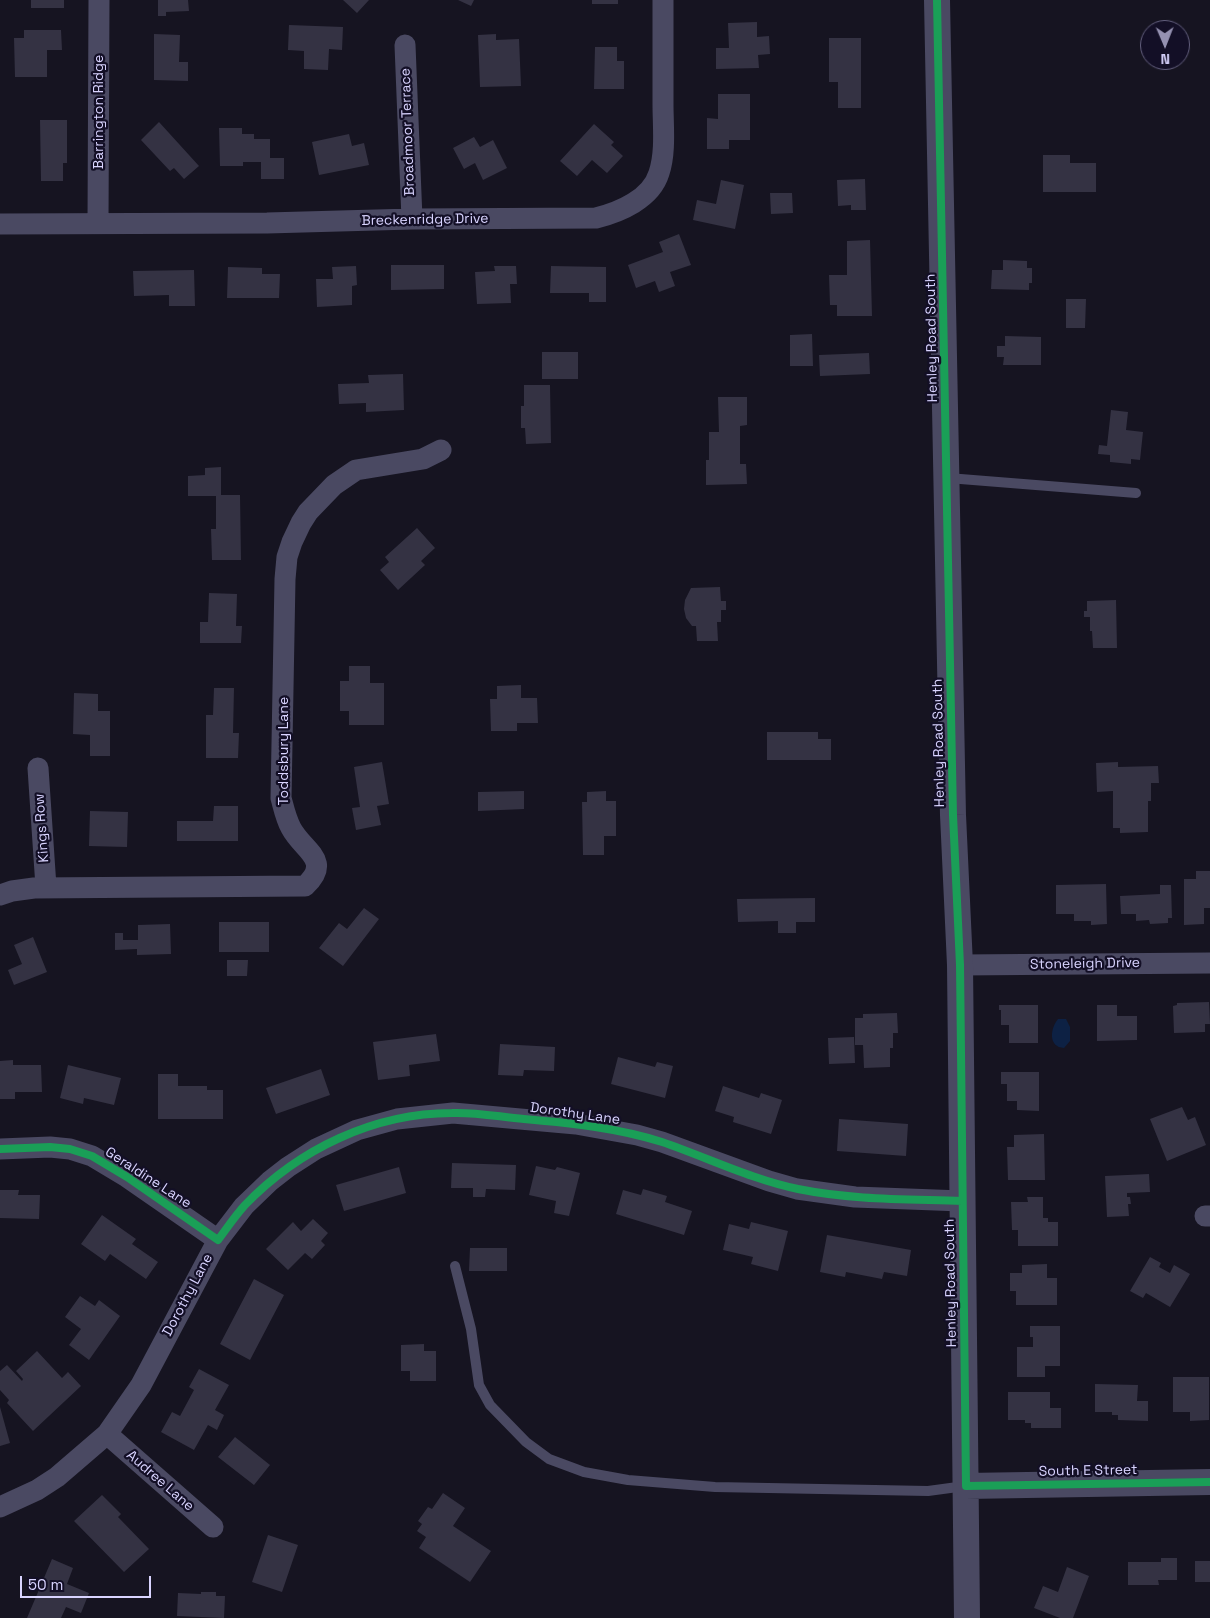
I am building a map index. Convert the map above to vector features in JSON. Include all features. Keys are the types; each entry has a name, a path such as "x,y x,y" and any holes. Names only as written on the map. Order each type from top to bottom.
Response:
{"street":[{"name":"Barrington Ridge","path":"98,223 99,0"},
{"name":"Breckenridge Drive","path":"0,224 267,223 412,219 596,218 612,214 640,198 659,174 664,133 663,0"},
{"name":"Henley Road South","path":"937,0 953,815 960,965 967,1618"},
{"name":"Broadmoor Terrace","path":"405,45 412,219"},
{"name":"Toddsbury Lane","path":"0,895 12,891 46,887 305,886 315,877 317,868 316,858 291,829 281,798 287,557 292,542 308,512 334,485 356,470 423,459 441,450"},
{"name":"Kings Row","path":"38,768 46,887"},
{"name":"Stoneleigh Drive","path":"960,965 1210,963"},
{"name":"Dorothy Lane","path":"0,1507 37,1490 57,1477 107,1434 141,1385 218,1240 244,1206 288,1167 316,1149 365,1128 397,1119 452,1113 576,1124 637,1135 662,1142 769,1181 804,1190 855,1197 962,1200"},
{"name":"Geraldine Lane","path":"0,1149 50,1147 70,1149 92,1156 127,1177 218,1240"},
{"name":"Audree Lane","path":"107,1434 213,1527"},
{"name":"South E Street","path":"966,1486 1210,1482"}],"lane":[{"path":"947,478 1136,493"},
{"path":"455,1266 471,1329 479,1385 490,1405 526,1442 548,1459 584,1472 628,1480 715,1487 928,1491 966,1486"}],"water":[{"path":"1058,1019 1066,1019 1070,1027 1070,1041 1064,1048 1055,1044 1052,1037 1053,1028"}],"building":[{"path":"31,0 64,0 64,8 31,8"},
{"path":"158,0 188,0 189,11 166,12 166,16 158,16"},
{"path":"343,0 369,0 357,13"},
{"path":"458,0 474,0 471,6"},
{"path":"592,0 618,0 618,4 592,4"},
{"path":"757,22 757,37 769,36 770,54 758,55 759,68 716,69 716,48 729,48 728,23"},
{"path":"289,25 343,27 342,50 329,49 328,70 304,69 304,51 288,50"},
{"path":"24,30 61,30 62,50 47,50 47,77 15,77 14,38 24,38"},
{"path":"154,34 180,35 179,62 188,62 188,81 154,80"},
{"path":"496,34 496,40 519,39 521,86 480,87 478,35"},
{"path":"829,38 861,38 861,108 838,108 838,82 829,82"},
{"path":"595,47 617,47 617,61 624,61 624,89 594,89"},
{"path":"718,94 750,94 750,140 729,140 729,149 707,149 707,118 718,119"},
{"path":"40,120 67,120 67,163 63,163 63,181 41,181"},
{"path":"159,122 199,166 184,179 174,168 170,171 141,140"},
{"path":"594,124 614,142 611,145 623,156 607,173 592,160 577,176 560,161"},
{"path":"219,128 242,128 242,134 254,134 254,139 270,139 270,158 284,158 284,179 261,179 261,162 243,162 243,166 220,166"},
{"path":"349,134 352,146 364,143 369,165 319,175 312,142"},
{"path":"474,137 480,147 493,140 507,168 483,180 475,163 464,169 453,148"},
{"path":"1043,155 1070,155 1070,163 1096,163 1096,192 1043,192"},
{"path":"865,179 866,210 851,210 851,205 838,206 837,180"},
{"path":"721,180 744,185 735,229 693,220 697,200 716,204"},
{"path":"770,193 792,193 793,213 771,214"},
{"path":"679,234 691,265 670,272 675,286 659,292 655,281 636,288 628,265 663,252 659,242"},
{"path":"870,240 872,316 837,316 837,305 830,305 829,275 847,275 847,241"},
{"path":"1003,260 1027,261 1027,268 1032,268 1032,283 1029,283 1029,290 991,289 992,270 1003,270"},
{"path":"391,265 444,265 444,289 391,290"},
{"path":"356,266 357,285 352,286 352,305 317,307 316,279 333,279 332,267"},
{"path":"494,266 516,266 517,284 510,284 511,303 477,304 475,272 495,271"},
{"path":"551,266 606,267 606,302 589,302 589,293 550,293"},
{"path":"228,267 262,268 262,274 280,274 279,298 227,298"},
{"path":"194,270 195,306 169,306 169,295 134,296 133,271"},
{"path":"1066,299 1086,299 1085,328 1066,328"},
{"path":"812,334 813,366 790,366 790,335"},
{"path":"1005,336 1041,337 1041,365 1003,365 1004,357 997,357 997,346 1005,346"},
{"path":"542,352 578,352 578,379 542,379"},
{"path":"869,353 870,374 820,376 819,355"},
{"path":"403,374 404,410 366,412 366,403 339,404 338,384 369,383 368,375"},
{"path":"524,385 550,385 551,443 526,444 525,428 521,428 521,406 524,406"},
{"path":"718,397 747,397 747,425 740,426 740,464 746,464 747,484 706,485 706,460 709,460 709,432 719,432"},
{"path":"1111,410 1128,412 1126,430 1143,432 1140,460 1131,459 1131,464 1110,462 1110,455 1098,454 1099,445 1107,446"},
{"path":"221,467 221,495 240,495 241,560 212,560 211,529 216,529 216,496 188,496 188,476 205,475 205,468"},
{"path":"417,528 435,548 421,561 425,565 398,590 380,570 389,562 385,557"},
{"path":"720,587 721,601 726,601 726,610 721,610 721,622 717,622 718,641 697,641 696,626 692,626 686,618 685,600 691,588"},
{"path":"209,593 237,594 236,626 242,626 241,643 200,643 200,622 208,622"},
{"path":"1116,600 1117,648 1093,648 1090,617 1084,617 1084,611 1087,611 1087,601"},
{"path":"349,666 370,666 370,683 384,683 384,725 349,725 349,711 340,711 340,681 349,681"},
{"path":"521,685 521,698 537,698 538,723 517,723 517,731 491,731 490,699 497,699 497,686"},
{"path":"214,688 234,688 233,733 239,733 238,758 206,758 206,715 213,715"},
{"path":"74,693 98,694 98,711 110,711 110,756 90,756 90,735 73,734"},
{"path":"767,732 818,732 818,739 831,739 831,760 767,760"},
{"path":"382,762 389,804 377,806 381,825 356,830 352,808 360,807 354,767"},
{"path":"1118,762 1118,767 1158,766 1159,783 1151,783 1151,801 1148,801 1148,832 1120,833 1120,828 1113,828 1113,791 1097,792 1096,763"},
{"path":"524,791 524,809 478,811 478,792"},
{"path":"606,791 606,801 616,801 616,836 604,836 604,855 583,855 582,802 587,802 587,792"},
{"path":"214,806 238,806 238,841 177,841 177,821 213,821"},
{"path":"90,811 128,812 127,847 89,846"},
{"path":"1196,871 1210,871 1210,908 1204,908 1204,924 1184,925 1184,879 1196,879"},
{"path":"1106,884 1107,924 1091,925 1091,921 1074,921 1074,914 1056,914 1056,885"},
{"path":"1160,885 1171,885 1172,918 1168,918 1168,923 1150,924 1149,920 1136,921 1136,914 1121,914 1120,896 1160,894"},
{"path":"815,898 815,922 796,922 796,933 778,933 778,921 738,922 737,899"},
{"path":"364,908 379,919 343,966 319,948 339,923 347,929"},
{"path":"219,922 269,922 269,952 219,952"},
{"path":"170,924 171,954 137,955 137,949 115,950 115,933 123,933 123,940 138,940 138,925"},
{"path":"33,937 47,972 14,985 8,970 22,964 14,945"},
{"path":"227,960 248,960 247,976 227,976"},
{"path":"1209,1002 1210,1024 1205,1024 1205,1032 1174,1033 1173,1006 1177,1005 1177,1003"},
{"path":"999,1005 1038,1005 1038,1043 1009,1043 1009,1025 1001,1025"},
{"path":"1097,1005 1117,1005 1117,1016 1137,1016 1137,1040 1097,1041"},
{"path":"897,1013 898,1033 893,1033 893,1048 890,1048 890,1067 864,1068 863,1045 855,1045 855,1018 863,1018 863,1014"},
{"path":"436,1034 440,1061 409,1065 410,1076 378,1080 373,1042"},
{"path":"854,1037 855,1063 829,1064 828,1038"},
{"path":"500,1044 555,1047 554,1071 524,1070 523,1076 498,1075"},
{"path":"618,1057 655,1067 657,1062 673,1066 665,1098 611,1084"},
{"path":"13,1060 13,1065 41,1065 42,1092 15,1092 15,1099 0,1099 0,1061"},
{"path":"68,1065 121,1078 114,1105 84,1098 83,1104 60,1098"},
{"path":"321,1069 330,1095 276,1114 266,1088"},
{"path":"1001,1072 1039,1072 1039,1111 1017,1110 1017,1101 1007,1101 1007,1084 1001,1084"},
{"path":"158,1074 178,1074 178,1086 207,1086 207,1090 223,1090 223,1119 158,1119"},
{"path":"723,1086 759,1098 761,1093 782,1100 771,1134 733,1122 734,1117 715,1111"},
{"path":"1182,1107 1188,1120 1195,1117 1206,1145 1167,1161 1150,1119"},
{"path":"839,1119 908,1124 906,1156 837,1151"},
{"path":"1044,1134 1045,1180 1008,1180 1007,1147 1014,1147 1014,1135"},
{"path":"452,1163 516,1165 515,1190 486,1189 485,1197 473,1197 473,1188 451,1188"},
{"path":"536,1166 555,1170 557,1167 580,1173 569,1216 554,1213 556,1201 529,1195"},
{"path":"399,1167 406,1193 344,1211 336,1185"},
{"path":"1149,1174 1150,1192 1127,1193 1131,1204 1128,1204 1129,1216 1107,1217 1105,1176"},
{"path":"643,1189 667,1196 665,1202 692,1211 684,1235 616,1214 623,1190 641,1195"},
{"path":"0,1190 19,1190 18,1195 40,1195 39,1219 0,1218"},
{"path":"1027,1197 1043,1197 1043,1218 1048,1218 1048,1222 1058,1222 1058,1246 1018,1246 1018,1230 1012,1230 1011,1202 1028,1202"},
{"path":"102,1215 136,1239 132,1244 158,1262 146,1279 110,1254 105,1261 81,1244"},
{"path":"313,1219 328,1233 321,1241 325,1245 312,1259 305,1253 288,1270 266,1249 293,1222 301,1231"},
{"path":"751,1222 788,1231 778,1271 751,1264 753,1257 723,1250 729,1224 749,1229"},
{"path":"827,1235 911,1250 907,1276 884,1272 882,1279 846,1272 845,1277 820,1272"},
{"path":"470,1248 507,1248 507,1271 469,1271"},
{"path":"1150,1257 1161,1263 1159,1267 1170,1273 1174,1265 1190,1274 1170,1307 1146,1293 1143,1298 1130,1291"},
{"path":"1047,1264 1047,1278 1057,1278 1057,1305 1016,1305 1016,1291 1010,1291 1010,1273 1022,1273 1022,1265"},
{"path":"254,1279 284,1295 250,1360 220,1344"},
{"path":"80,1296 95,1306 99,1300 120,1316 89,1360 69,1345 81,1329 65,1317"},
{"path":"1030,1326 1060,1326 1060,1366 1045,1366 1045,1377 1017,1377 1017,1347 1033,1347 1033,1337 1030,1337"},
{"path":"424,1344 424,1351 436,1351 436,1381 410,1381 410,1371 401,1371 401,1345"},
{"path":"37,1351 62,1378 68,1372 81,1386 33,1431 7,1403 9,1400 0,1390 0,1371 7,1365 22,1381 23,1379 16,1371"},
{"path":"199,1369 229,1385 215,1410 224,1415 217,1430 208,1425 194,1450 161,1432 172,1412 180,1416 194,1390 189,1387"},
{"path":"1173,1377 1209,1377 1209,1420 1190,1421 1190,1412 1173,1412"},
{"path":"1095,1384 1138,1385 1137,1401 1148,1401 1148,1421 1118,1420 1118,1415 1112,1415 1112,1412 1095,1412"},
{"path":"1008,1392 1050,1392 1050,1408 1061,1408 1061,1428 1031,1428 1031,1423 1025,1423 1025,1420 1008,1420"},
{"path":"0,1407 10,1443 0,1446"},
{"path":"235,1437 270,1465 254,1485 218,1457"},
{"path":"443,1493 465,1508 453,1526 491,1551 470,1582 419,1548 426,1537 417,1531 422,1524 418,1521 428,1507 432,1509"},
{"path":"102,1495 121,1514 118,1517 149,1549 124,1572 74,1521"},
{"path":"268,1535 298,1545 282,1592 252,1582"},
{"path":"1161,1558 1177,1558 1177,1580 1158,1580 1159,1585 1128,1585 1128,1562 1161,1562"},
{"path":"52,1559 73,1568 67,1584 89,1593 81,1613 66,1607 61,1618 27,1618"},
{"path":"1195,1561 1210,1561 1210,1582 1195,1582"},
{"path":"1067,1567 1089,1576 1073,1618 1060,1618 1034,1608 1043,1586 1058,1592"},
{"path":"201,1592 216,1592 216,1596 225,1596 224,1618 177,1616 178,1593 201,1594"}],"cycle path":[{"path":"937,0 953,815 960,965 966,1486 1210,1482"},
{"path":"0,1149 50,1147 70,1149 92,1156 127,1177 218,1240 241,1209 266,1185 314,1151 366,1127 423,1115 452,1113 559,1122 628,1133 662,1142 764,1180 818,1193 880,1198 962,1201"}]}
